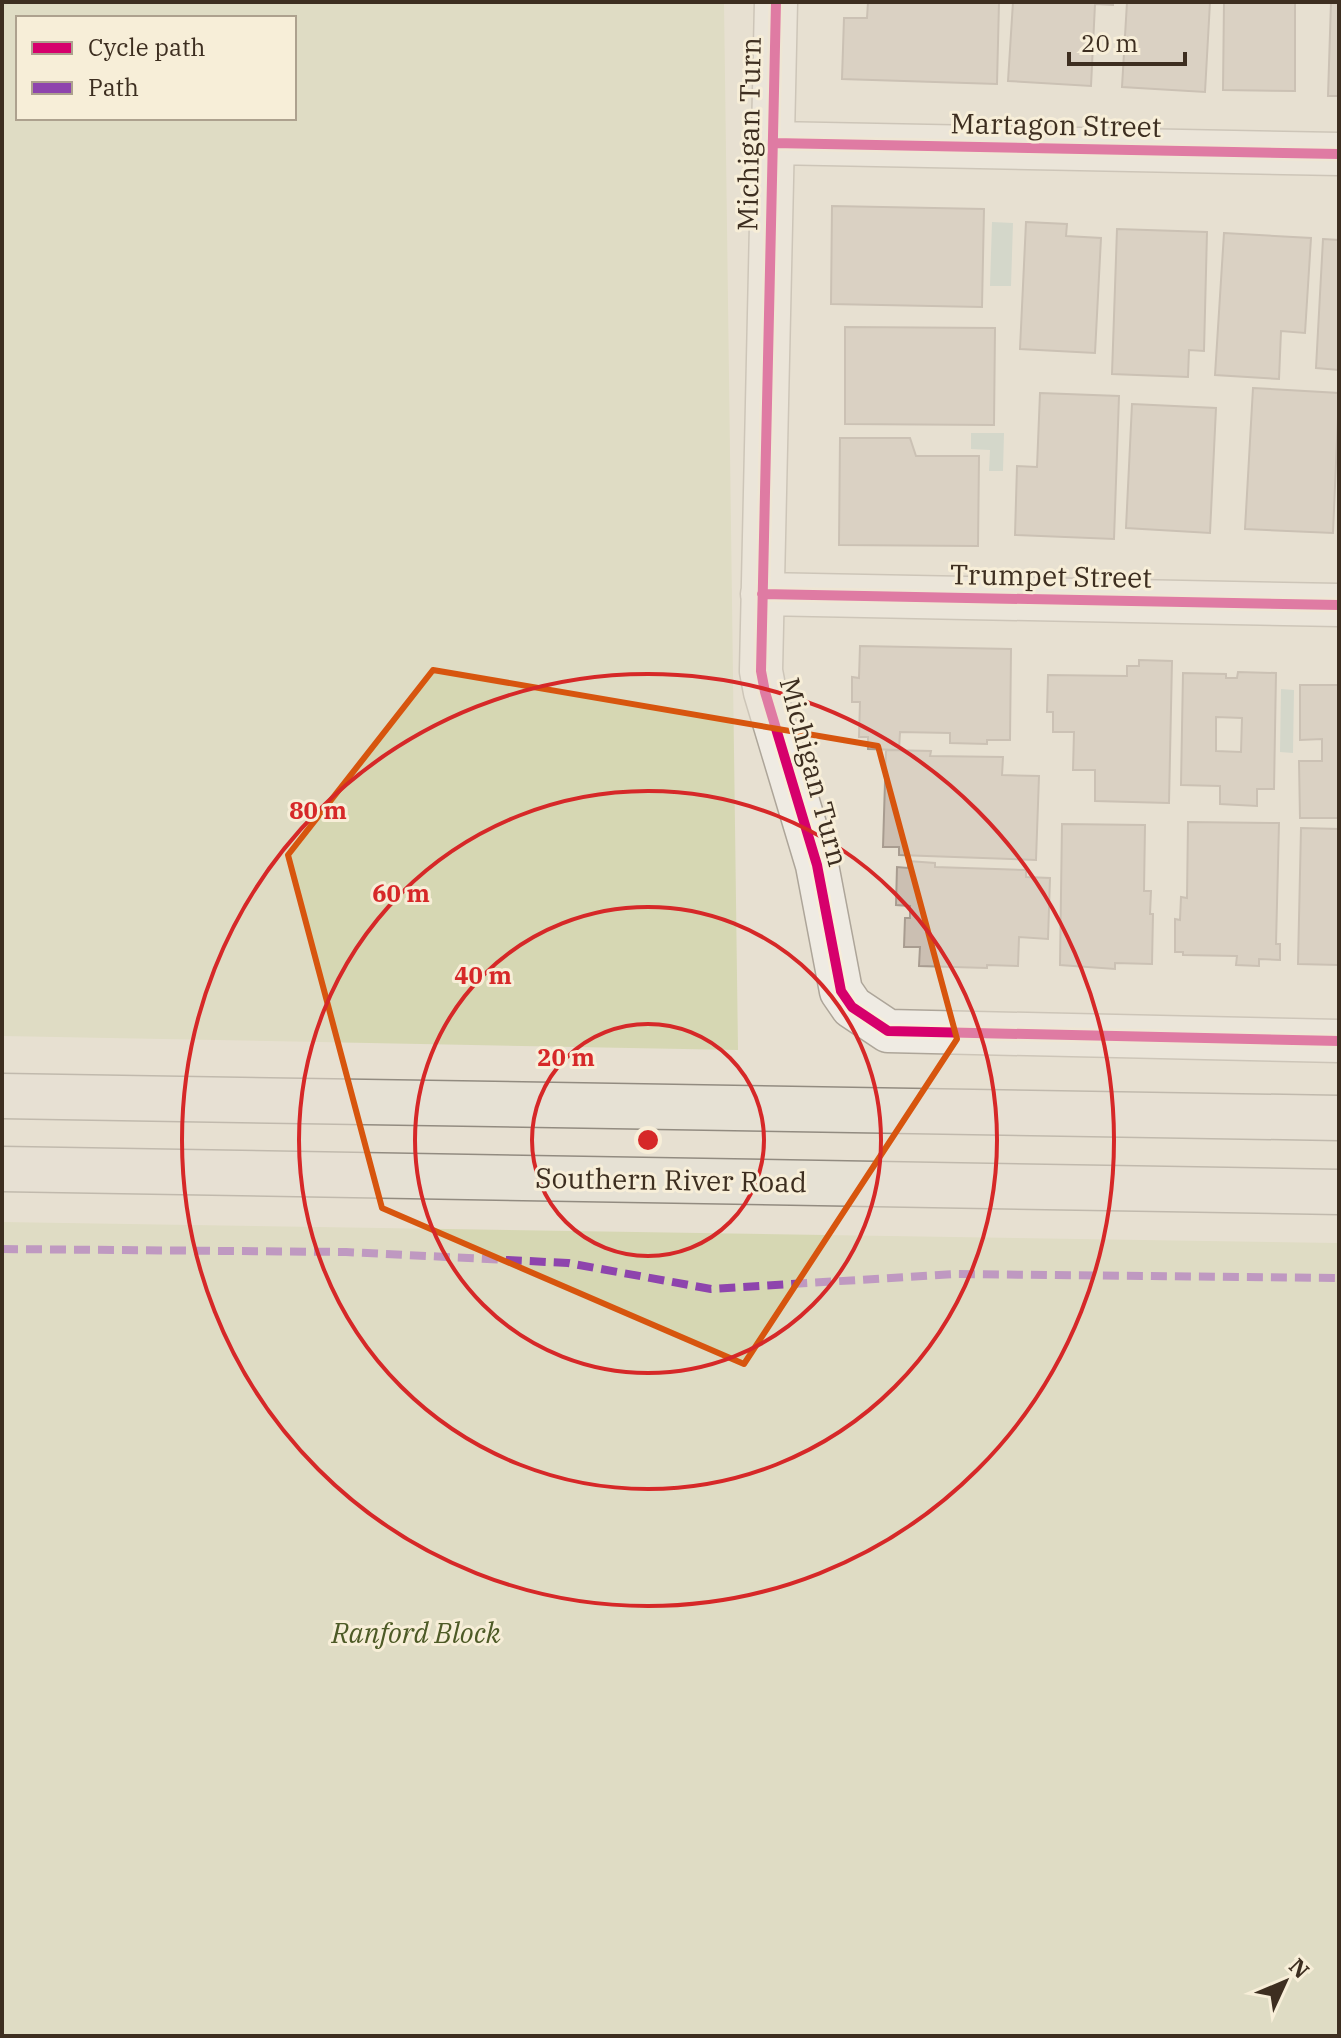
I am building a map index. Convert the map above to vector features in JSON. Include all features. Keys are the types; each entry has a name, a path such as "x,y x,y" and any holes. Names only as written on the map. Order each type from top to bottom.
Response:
{"main road":[{"path":"2,1096 1339,1118"},
{"name":"Southern River Road","path":"2,1169 1339,1192"}],"street":[{"name":"Michigan Turn","path":"776,2 761,671 813,852 841,991 852,1007 888,1031 1339,1041"},
{"name":"Martagon Street","path":"773,143 1339,154"},
{"name":"Trumpet Street","path":"762,594 1339,605"}],"highlighted area":[{"path":"433,670 878,746 957,1039 744,1364 382,1208 288,855"}],"green space":[{"path":"2,2 724,2 738,1050 2,1036"},
{"name":"Ranford Block","path":"2,1222 1339,1243 1339,2036 2,2036"}],"shaded area":[{"path":"992,222 1013,223 1011,286 990,286"},
{"path":"971,433 1004,433 1003,471 989,471 990,450 971,449"},
{"path":"1281,689 1294,690 1293,753 1280,752"}],"building":[{"path":"868,2 999,2 997,84 842,79 844,18 867,18"},
{"path":"1013,2 1113,2 1113,5 1095,4 1091,86 1008,81"},
{"path":"1127,2 1210,2 1205,92 1122,87"},
{"path":"1224,2 1295,2 1295,91 1223,90"},
{"path":"1331,2 1339,2 1339,96 1328,96"},
{"path":"832,206 984,209 982,307 831,304"},
{"path":"1026,222 1067,224 1066,236 1101,238 1095,353 1020,349"},
{"path":"1117,229 1207,232 1204,351 1189,350 1188,377 1112,374"},
{"path":"1224,233 1311,238 1305,333 1281,331 1279,379 1215,375"},
{"path":"1323,239 1339,240 1339,370 1316,368"},
{"path":"845,327 995,328 994,425 845,424"},
{"path":"1253,388 1339,393 1333,533 1245,529"},
{"path":"1040,393 1119,396 1114,539 1015,535 1017,466 1037,467"},
{"path":"1132,404 1216,408 1210,533 1126,528"},
{"path":"840,438 910,438 916,456 979,456 978,546 839,545"},
{"path":"860,646 1011,649 1010,740 987,740 987,744 950,743 950,733 900,732 899,750 868,749 868,737 859,737 860,702 852,702 852,677 859,678"},
{"path":"1139,660 1172,661 1169,803 1095,801 1095,770 1073,770 1074,732 1053,732 1053,712 1047,712 1048,675 1127,676 1127,666 1139,666"},
{"path":"1238,672 1276,673 1274,789 1257,789 1257,806 1220,804 1220,786 1181,785 1183,673 1226,674 1226,678 1237,678","holes":["1216,717 1242,718 1241,752 1216,751"]},
{"path":"1300,685 1339,685 1339,818 1300,818 1299,761 1322,761 1322,739 1300,740"},
{"path":"886,750 931,751 930,756 1003,757 1002,775 1039,776 1036,860 899,855 899,847 883,847"},
{"path":"1188,822 1279,823 1276,944 1280,944 1280,960 1259,959 1259,966 1236,965 1237,956 1183,955 1183,952 1175,952 1175,919 1180,920 1181,897 1187,898"},
{"path":"1062,824 1145,825 1144,891 1151,891 1152,964 1115,963 1115,969 1060,965"},
{"path":"1301,828 1339,829 1339,965 1298,964"},
{"path":"908,861 935,863 935,867 1026,870 1026,877 1050,878 1048,939 1019,937 1018,966 919,966 920,947 904,947 905,918 910,918 910,906 896,905 897,867 908,868"}],"marked path":[{"path":"2,1249 346,1252 568,1263 711,1289 955,1274 1339,1278"}],"cycle path":[{"path":"776,2 761,671 817,865 841,991 852,1007 888,1031 1339,1041"},
{"path":"773,143 1339,154"},
{"path":"762,594 1339,605"}]}
